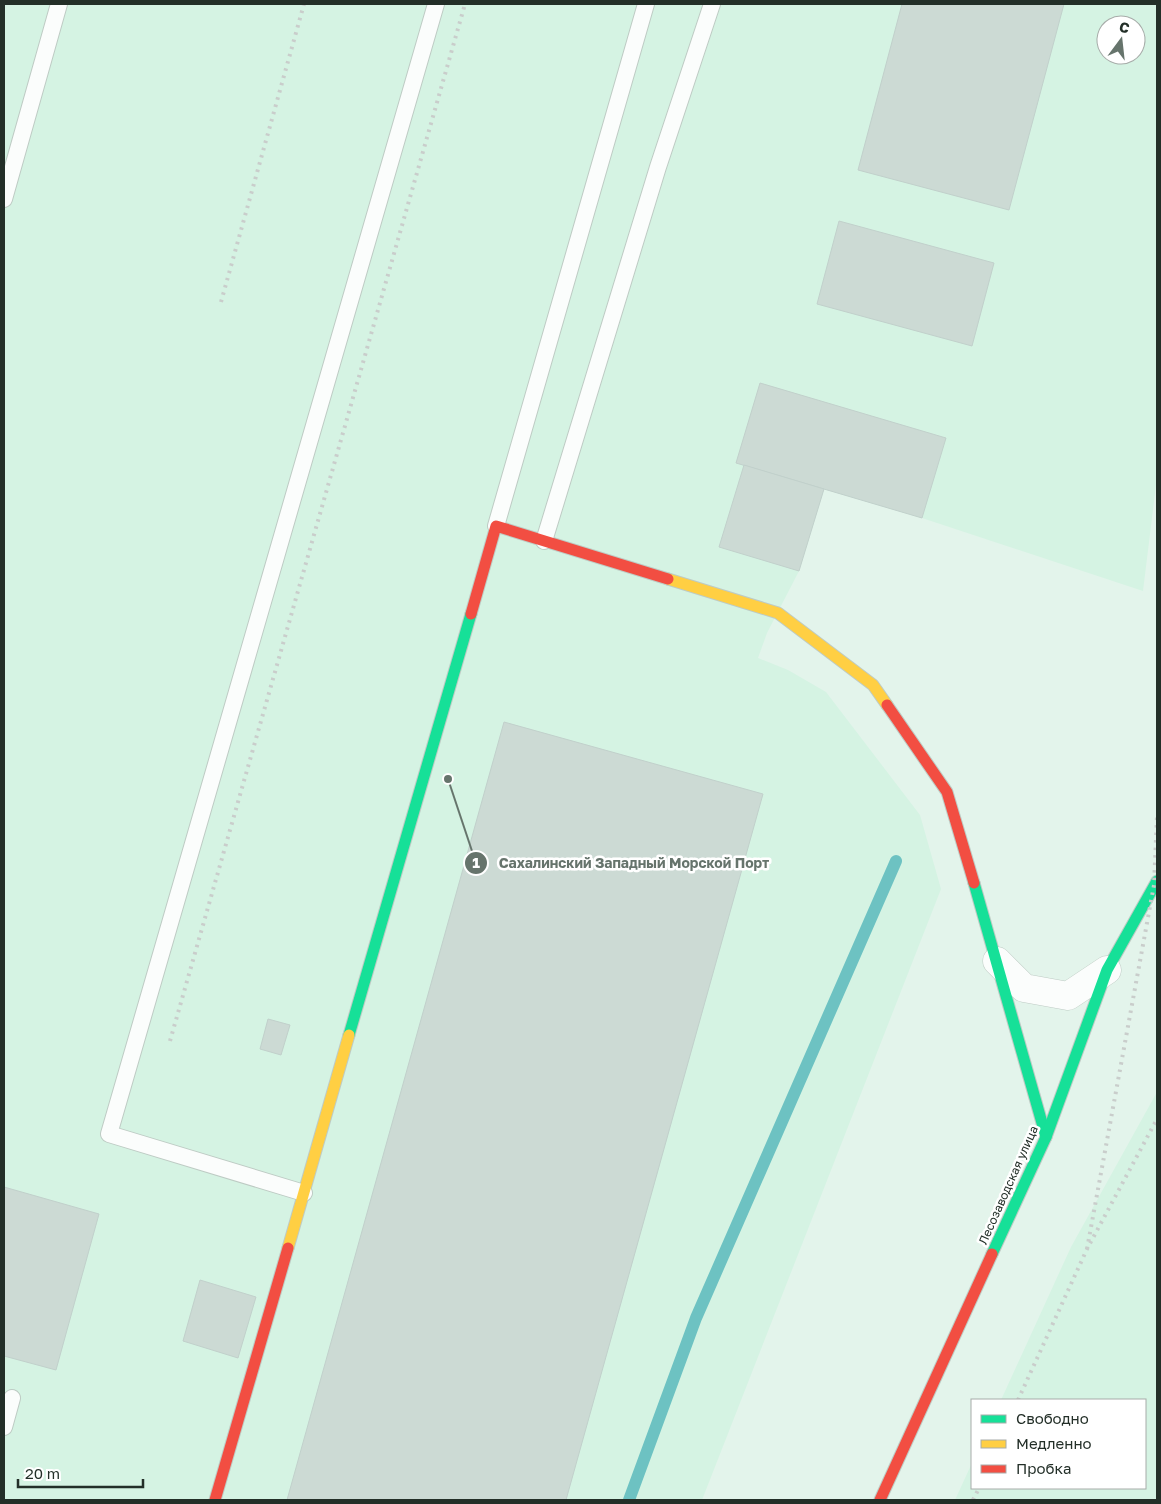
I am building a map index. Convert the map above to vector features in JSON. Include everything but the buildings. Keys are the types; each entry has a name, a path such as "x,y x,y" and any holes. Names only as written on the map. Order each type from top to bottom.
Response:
{"street":[{"path":"215,1500 496,526 778,613 873,685 947,792 1046,1137"},
{"name":"Лесозаводская улица","path":"880,1500 1046,1137 1106,970 1157,881"},
{"path":"997,961 1024,988 1068,996 1106,970"}],"lane":[{"path":"4,199 59,4"},
{"path":"304,1193 109,1134 436,4"},
{"path":"496,526 646,4"},
{"path":"544,541 658,167 712,4"},
{"path":"4,1428 12,1398"}],"shaded area":[{"path":"4,4 1157,4 1157,477 1143,591 922,518 824,489 799,571 767,633 758,658 788,670 826,692 920,815 941,889 702,1500 4,1500"},
{"path":"1157,1092 1157,1500 955,1500 971,1465 971,1489 1146,1489 1146,1399 1001,1399 1071,1247"}],"waterway":[{"path":"629,1500 696,1318 896,861"}],"railway":[{"path":"221,302 304,4"},
{"path":"170,1041 465,4"},
{"path":"1087,1249 1154,885 1157,816"},
{"path":"1018,1399 1087,1249 1157,1119"},
{"path":"973,1500 978,1489"}],"traffic: fast":[{"path":"349,1035 471,614"},
{"path":"992,1254 1046,1137 1107,970 1157,881"},
{"path":"974,883 1046,1137"}],"traffic: slow":[{"path":"668,579 778,613 873,685 887,705"},
{"path":"288,1248 349,1035"}],"traffic: jam":[{"path":"471,614 496,526 668,579"},
{"path":"887,705 947,792 974,883"},
{"path":"215,1500 288,1248"},
{"path":"880,1500 992,1254"}],"place":[{"name":"Сахалинский Западный Морской Порт","path":"448,779"}]}
